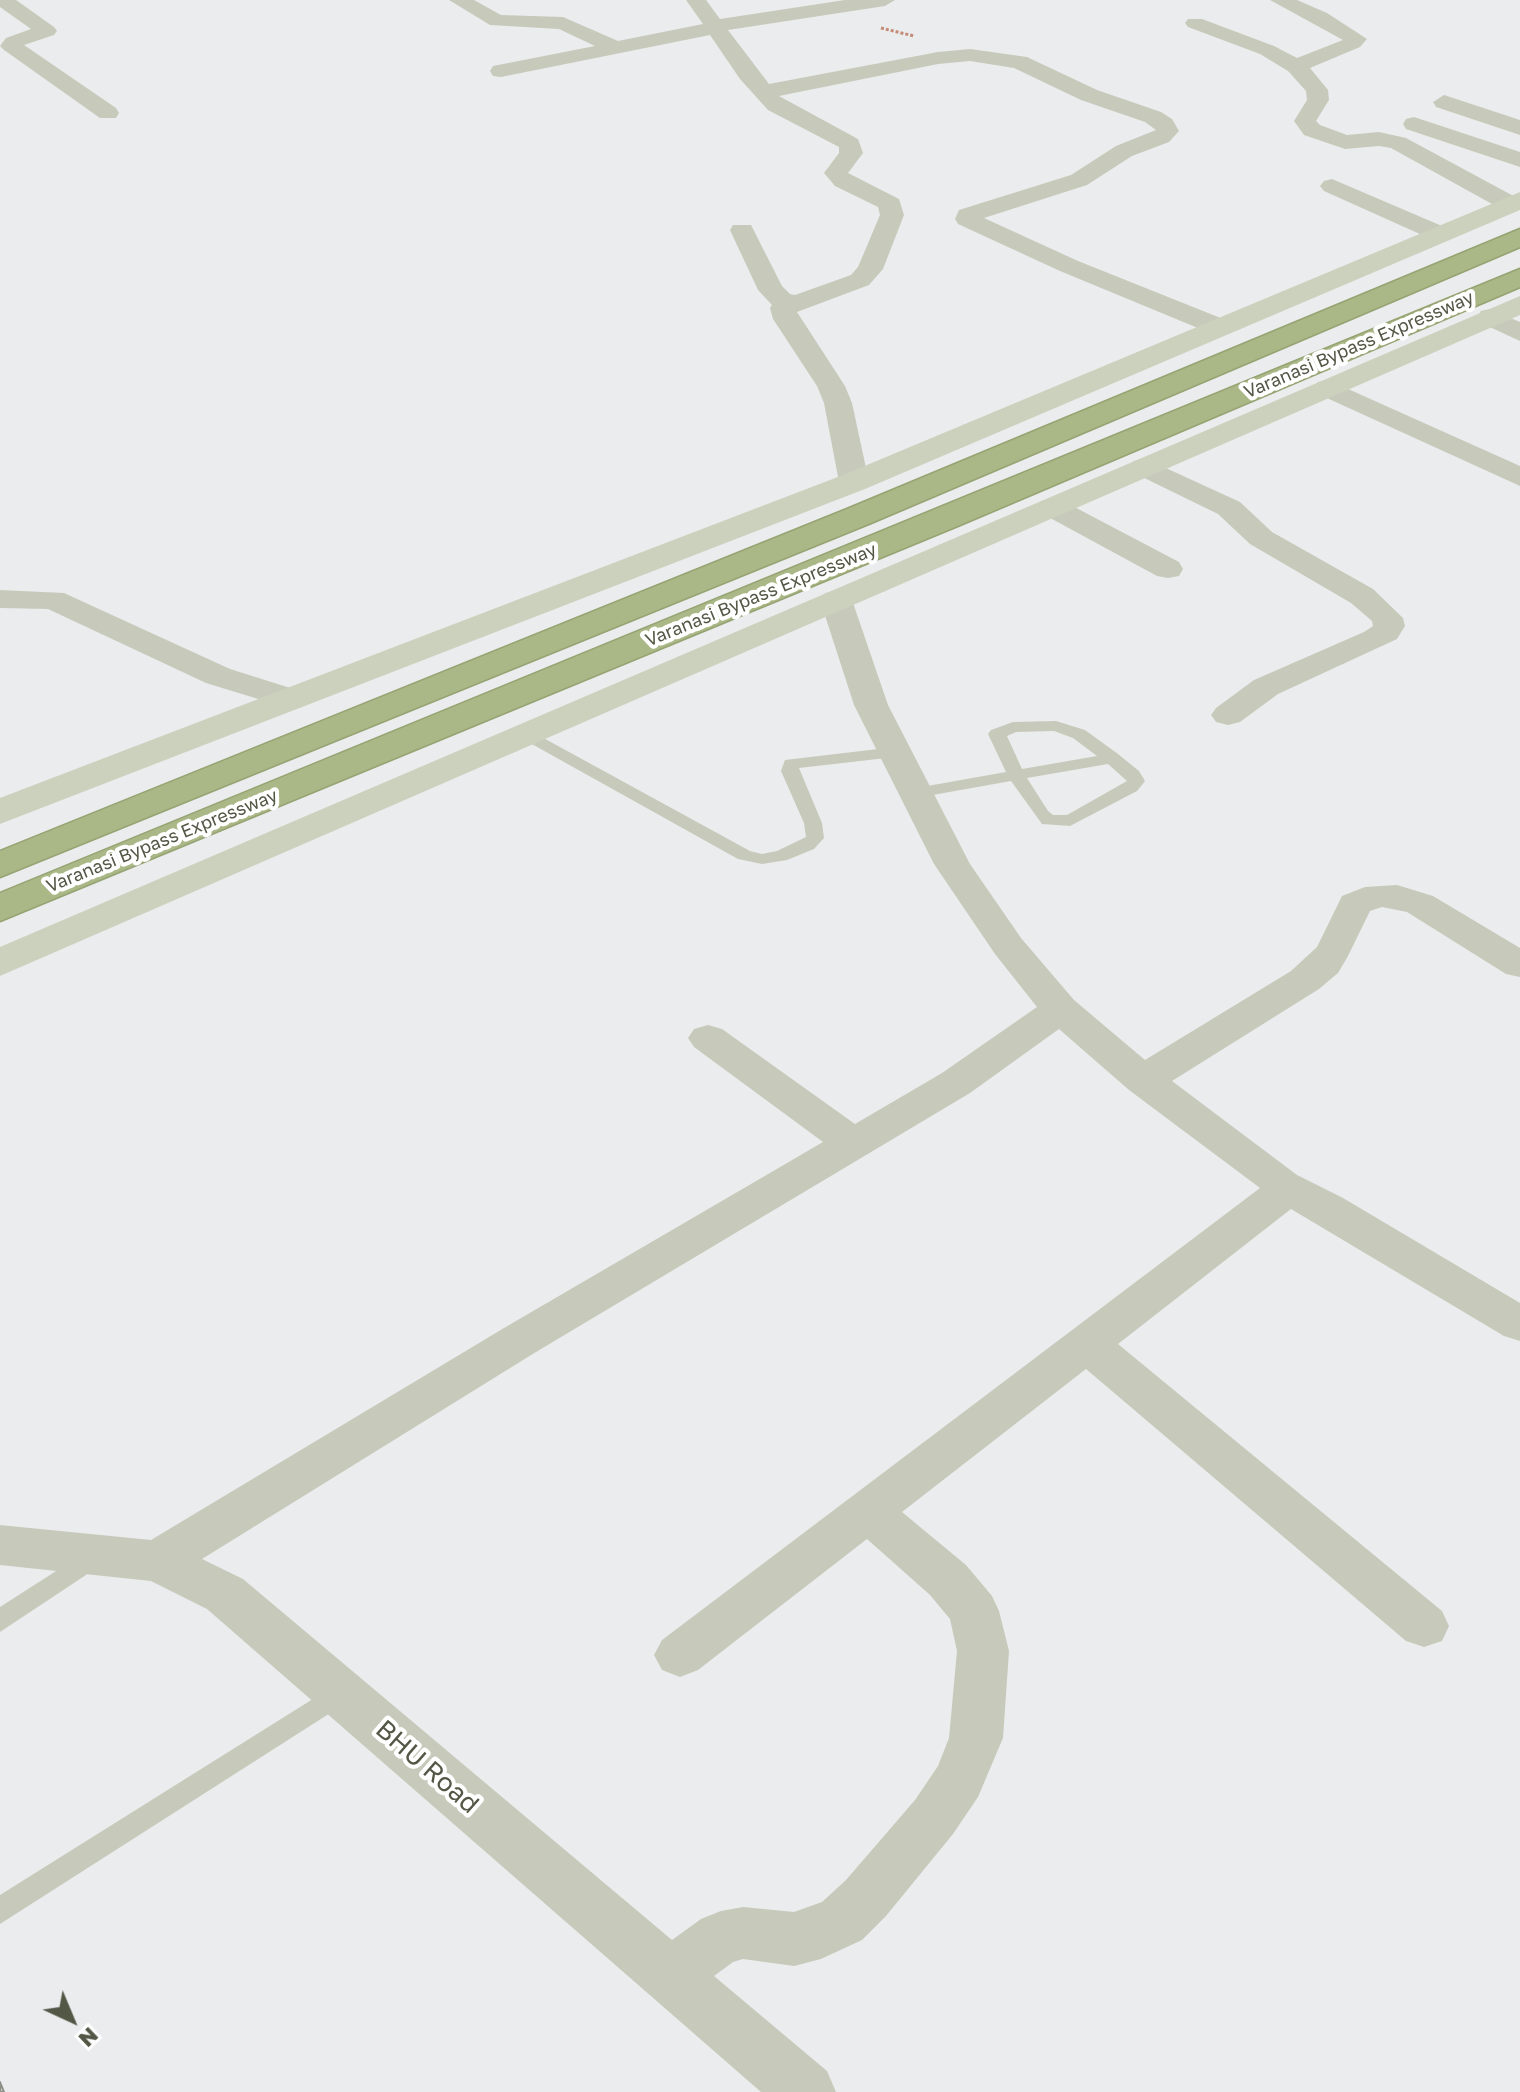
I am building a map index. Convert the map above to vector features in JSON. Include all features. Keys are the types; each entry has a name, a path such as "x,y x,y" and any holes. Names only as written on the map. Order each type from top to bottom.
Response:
{"highway":[{"name":"Varanasi Bypass Expressway","path":"0,865 859,516 1520,237"},
{"name":"Varanasi Bypass Expressway","path":"0,908 948,518 1520,277"}],"street":[{"path":"3,0 47,31 13,42 11,46 108,113"},
{"path":"459,0 497,21 563,23 614,47"},
{"path":"696,0 764,92 790,114 834,133 850,144 851,153 836,173 843,181 890,204 892,215 870,269 860,280 792,302 783,308 783,314 831,386 838,403 854,482"},
{"path":"501,71 715,27 885,0"},
{"path":"1280,0 1314,9 1357,39 1296,66"},
{"path":"1195,23 1267,50 1296,66 1317,90 1318,100 1305,121 1312,130 1345,142 1379,139 1398,143 1515,202"},
{"path":"764,92 938,58 970,55 1019,62 1083,93 1153,117 1168,131 1161,137 1124,151 1079,180 1010,200 968,215 967,219 1069,266 1219,327"},
{"path":"1444,102 1520,128"},
{"path":"1414,124 1520,160"},
{"path":"1478,145 1520,128"},
{"path":"1332,186 1440,234"},
{"path":"0,812 854,482 1515,202"},
{"path":"742,230 771,290 781,299 792,302"},
{"path":"0,963 1328,388 1510,318"},
{"path":"1328,388 1520,477"},
{"path":"1144,467 1229,508 1261,538 1362,596 1387,618 1389,626 1386,632 1375,639 1266,687 1228,715"},
{"path":"1052,507 1168,569"},
{"path":"0,599 53,600 218,676 291,699"},
{"path":"836,600 871,705 952,864 975,901 1060,1009 1143,1080 1282,1186 1328,1209 1520,1324"},
{"path":"1143,1080 1305,980 1324,964 1335,948 1355,904 1378,895 1397,896 1420,904 1520,965"},
{"path":"158,1561 520,1340 956,1083 1060,1009"},
{"path":"708,1038 852,1143"},
{"path":"680,1655 1278,1196 1282,1186"},
{"path":"1087,1344 1424,1626"},
{"path":"674,1978 700,1951 721,1938 743,1933 794,1939 821,1933 842,1921 866,1898 934,1817 959,1780 976,1738 983,1651 974,1611 948,1580 868,1511"},
{"name":"BHU Road","path":"0,1545 158,1561 225,1594 806,2092"}],"lane":[{"path":"1013,727 1067,729 1112,758 1136,781 1131,787 1070,821 1058,823 1041,814 1016,775 997,734 1013,727"},
{"path":"527,734 744,855 762,859 795,851 815,838 813,823 790,771 791,764 895,752"},
{"path":"916,793 1112,758"},
{"path":"0,1621 99,1553"},
{"path":"0,1911 340,1693"}]}
